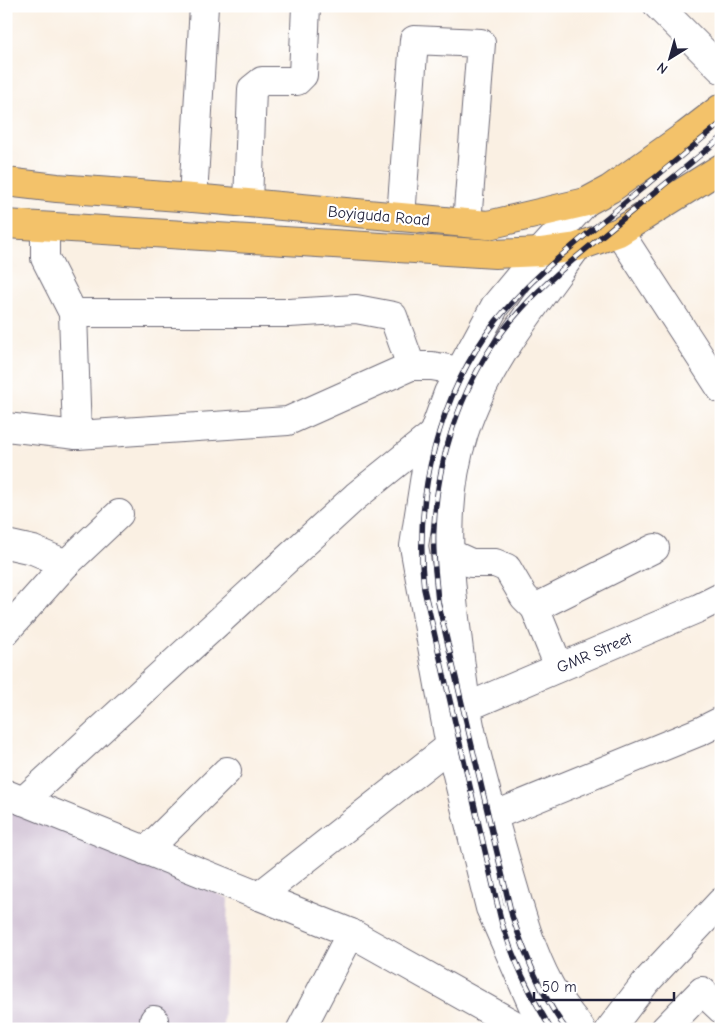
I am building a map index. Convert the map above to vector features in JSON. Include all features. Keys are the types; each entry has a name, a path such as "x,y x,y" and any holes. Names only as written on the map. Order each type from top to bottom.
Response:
{"main road":[{"name":"Boyiguda Road","path":"6,182 488,225 586,202 610,189 721,108"},
{"name":"Boyiguda Road","path":"6,224 495,254 540,252 577,247 620,232 721,168"}],"street":[{"path":"193,198 204,6"},
{"path":"248,203 252,89 262,81 297,80 303,74 306,6"},
{"path":"658,6 721,69"},
{"path":"401,217 414,40 481,43 467,223"},
{"path":"581,1029 540,992 490,908 450,746 414,546 426,469 434,434 448,393 495,306 540,252 586,202"},
{"path":"45,227 45,258 73,313 77,435"},
{"path":"620,232 721,390"},
{"path":"548,1029 531,945 493,816 467,707 453,604 449,552 449,514 455,467 474,405 485,381 505,348 577,247"},
{"path":"73,313 290,313 356,309 393,316 411,366"},
{"path":"6,427 77,435 288,421 411,366 432,366 460,371"},
{"path":"434,434 356,496 14,798 351,933 515,1025"},
{"path":"6,631 66,564 119,514"},
{"path":"6,544 32,550 66,564"},
{"path":"535,608 654,548"},
{"path":"449,552 471,563 495,563 507,568 524,597 535,608 559,667"},
{"name":"GMR Street","path":"467,707 721,597"},
{"path":"493,816 692,735 721,721"},
{"path":"258,896 450,746"},
{"path":"146,851 227,771"},
{"path":"610,1029 646,982 721,902"},
{"path":"301,1029 351,933"},
{"path":"665,1029 702,991 721,1009"}],"shaded area":[{"path":"6,802 228,898 223,1029 6,1029"}],"railway":[{"path":"551,1029 523,978 502,924 424,589 422,554 423,518 427,483 434,448 445,414 459,381 476,350 496,321 550,265 721,123"},
{"path":"566,1029 549,1003 535,975 512,916 438,602 434,536 440,478 445,453 461,405 484,360 510,322 539,291 570,263 721,138"}]}
